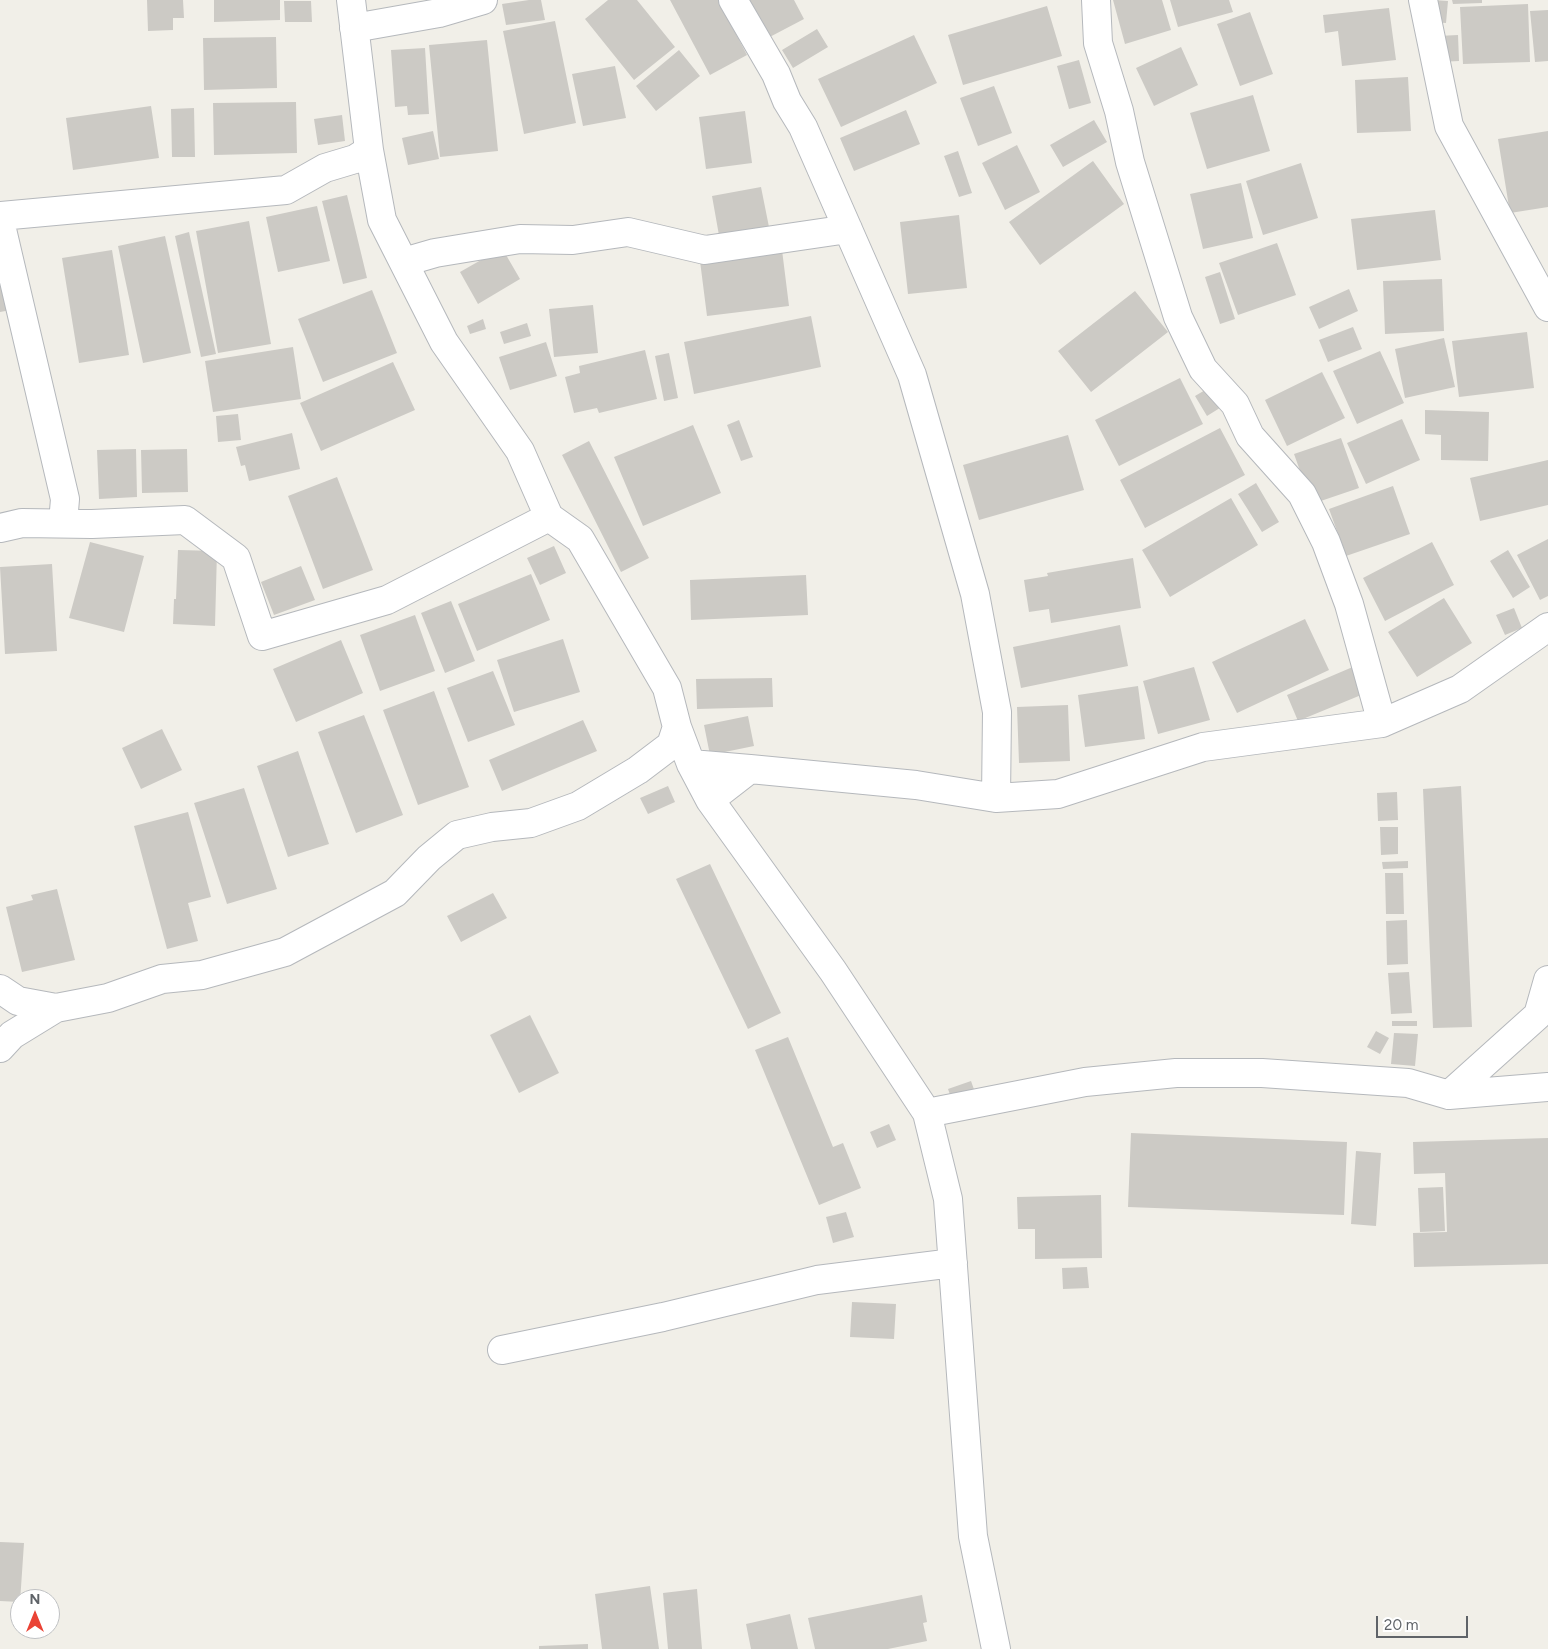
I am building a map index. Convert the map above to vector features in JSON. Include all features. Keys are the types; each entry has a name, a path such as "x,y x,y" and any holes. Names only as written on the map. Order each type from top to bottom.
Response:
{"street":[{"path":"351,0 368,150 382,220 444,342 520,451 549,517 580,539 667,688 677,727 691,764 710,800 833,971 927,1113 948,1200 974,1536 996,1649"},
{"path":"354,28 439,13 483,0"},
{"path":"733,0 776,74 787,101 803,128 912,375 976,594 997,712 996,798"},
{"path":"1096,0 1098,43 1119,111 1130,162 1178,317 1203,369 1235,404 1250,436 1302,494 1318,526 1349,604 1382,723"},
{"path":"1423,0 1449,126 1548,307"},
{"path":"0,216 286,190 325,168 355,159 368,150"},
{"path":"0,221 65,499 62,523"},
{"path":"404,262 435,252 520,239 573,240 628,232 705,250 848,229"},
{"path":"0,528 22,523 185,520 236,558 262,636 387,600 549,517"},
{"path":"691,764 916,785 996,798 1058,794 1203,747 1382,723 1460,689 1548,628"},
{"path":"0,1048 12,1035 56,1008 108,998 162,979 202,975 285,952 394,893 429,858 457,835 492,827 532,823 578,806 638,770 671,745 677,727"},
{"path":"710,800 750,769"},
{"path":"1449,1095 1538,1015 1548,980"},
{"path":"0,989 18,1001 56,1008"},
{"path":"927,1113 1086,1082 1176,1073 1262,1073 1408,1083 1449,1095 1548,1087"},
{"path":"502,1350 663,1317 817,1280 953,1263"}],"building":[{"path":"147,0 183,0 184,18 173,18 173,30 148,31"},
{"path":"214,0 280,0 280,20 214,22"},
{"path":"541,0 545,20 506,25 502,4"},
{"path":"608,0 637,0 675,47 634,80 585,19"},
{"path":"670,0 718,0 747,55 710,75"},
{"path":"744,0 794,0 804,19 764,40"},
{"path":"1113,0 1162,0 1171,30 1125,44"},
{"path":"1170,0 1229,0 1233,12 1178,27"},
{"path":"1433,0 1448,1 1446,23 1431,22"},
{"path":"1452,0 1482,0 1482,3 1453,4"},
{"path":"284,1 311,1 312,22 285,22"},
{"path":"1528,4 1530,62 1463,64 1460,7"},
{"path":"1047,6 1062,56 963,85 948,35"},
{"path":"1389,8 1396,60 1342,66 1338,31 1325,33 1323,15"},
{"path":"1548,10 1548,61 1535,62 1530,11"},
{"path":"1250,12 1273,74 1240,86 1217,24"},
{"path":"555,21 576,123 524,134 503,31"},
{"path":"817,29 828,47 793,68 782,50"},
{"path":"914,35 937,83 841,127 818,79"},
{"path":"1458,35 1459,61 1439,62 1438,36"},
{"path":"276,37 277,88 204,90 203,38"},
{"path":"487,40 498,151 440,157 429,45"},
{"path":"1181,47 1198,85 1154,106 1136,68"},
{"path":"425,48 429,114 408,115 407,106 395,107 391,50"},
{"path":"679,50 700,76 656,111 636,86"},
{"path":"1079,60 1091,103 1069,109 1057,66"},
{"path":"615,66 626,118 583,126 572,74"},
{"path":"1408,77 1411,131 1357,133 1355,80"},
{"path":"994,86 1012,133 978,146 960,98"},
{"path":"1253,95 1270,151 1207,169 1190,113"},
{"path":"296,102 297,153 214,155 213,103"},
{"path":"151,106 159,158 73,170 66,118"},
{"path":"194,108 195,157 172,157 171,109"},
{"path":"906,110 920,144 854,171 840,138"},
{"path":"745,111 752,163 706,169 699,117"},
{"path":"342,115 345,141 318,145 314,119"},
{"path":"1094,120 1107,142 1063,167 1050,145"},
{"path":"433,131 439,159 408,165 402,138"},
{"path":"1548,131 1548,207 1510,213 1498,139"},
{"path":"1017,145 1040,192 1005,210 982,163"},
{"path":"958,151 972,193 959,197 944,156"},
{"path":"1093,161 1124,204 1040,265 1009,222"},
{"path":"1301,163 1318,218 1263,235 1246,181"},
{"path":"1241,183 1253,238 1203,249 1190,194"},
{"path":"761,187 770,232 720,241 712,196"},
{"path":"347,195 367,278 343,284 322,201"},
{"path":"317,206 330,261 278,272 266,217"},
{"path":"1435,210 1441,260 1357,270 1351,219"},
{"path":"959,215 967,288 908,294 900,222"},
{"path":"249,221 271,344 218,353 196,231"},
{"path":"189,232 216,354 201,357 175,236"},
{"path":"165,236 191,353 143,363 118,246"},
{"path":"1277,243 1296,295 1238,315 1219,263"},
{"path":"502,248 520,279 478,304 460,272"},
{"path":"112,250 129,355 79,363 62,258"},
{"path":"782,250 789,306 707,316 700,261"},
{"path":"0,264 11,310 0,312"},
{"path":"1220,272 1235,319 1220,324 1205,277"},
{"path":"1442,279 1444,331 1385,334 1383,281"},
{"path":"1349,289 1358,311 1319,329 1309,307"},
{"path":"372,290 397,353 323,382 298,319"},
{"path":"1135,291 1168,332 1091,392 1058,351"},
{"path":"593,305 598,353 554,357 549,309"},
{"path":"811,316 821,367 694,394 684,342"},
{"path":"483,319 486,329 470,334 467,326"},
{"path":"527,323 531,336 504,344 500,332"},
{"path":"1353,327 1362,349 1328,362 1319,340"},
{"path":"1527,332 1534,388 1459,397 1452,341"},
{"path":"1444,338 1455,387 1405,398 1395,349"},
{"path":"546,342 557,376 510,390 499,357"},
{"path":"293,347 301,399 213,412 205,361"},
{"path":"645,350 657,399 599,413 597,408 574,413 565,377 580,373 579,366"},
{"path":"1380,351 1404,403 1357,424 1333,371"},
{"path":"669,353 678,398 664,401 655,356"},
{"path":"393,362 415,410 321,451 300,403"},
{"path":"1322,372 1345,418 1287,446 1265,400"},
{"path":"1180,378 1203,424 1119,466 1095,420"},
{"path":"1212,386 1223,406 1207,416 1195,396"},
{"path":"1425,410 1489,412 1488,461 1441,460 1441,435 1425,434"},
{"path":"238,414 241,440 218,442 216,416"},
{"path":"1402,419 1420,460 1366,484 1347,443"},
{"path":"739,420 753,457 741,461 727,425"},
{"path":"693,425 721,493 643,526 614,457"},
{"path":"1220,428 1245,475 1145,528 1120,480"},
{"path":"292,433 300,469 249,481 245,465 241,466 236,447"},
{"path":"1068,435 1084,490 979,520 963,465"},
{"path":"1341,438 1359,488 1312,504 1294,454"},
{"path":"589,441 649,558 621,572 562,455"},
{"path":"136,449 137,497 99,499 97,450"},
{"path":"187,449 188,492 142,493 141,450"},
{"path":"1548,460 1548,505 1480,521 1470,478"},
{"path":"337,477 373,570 323,589 288,496"},
{"path":"1256,483 1279,522 1262,532 1238,494"},
{"path":"1393,486 1410,534 1346,556 1329,509"},
{"path":"1231,498 1258,545 1170,597 1142,550"},
{"path":"1548,539 1548,596 1540,600 1517,555"},
{"path":"90,542 144,556 124,632 69,618"},
{"path":"1432,542 1454,585 1385,621 1363,578"},
{"path":"554,546 566,573 540,585 527,558"},
{"path":"178,550 217,551 215,626 173,624"},
{"path":"1508,550 1530,587 1513,598 1490,561"},
{"path":"1133,558 1141,608 1051,623 1049,609 1029,612 1024,580 1048,576 1047,573"},
{"path":"52,564 57,651 5,654 0,567"},
{"path":"301,566 315,600 274,615 261,582"},
{"path":"531,574 550,620 477,651 458,604"},
{"path":"806,575 808,615 691,620 690,580"},
{"path":"1444,598 1472,643 1417,677 1388,632"},
{"path":"451,601 475,661 445,673 421,613"},
{"path":"1514,608 1522,628 1505,635 1496,615"},
{"path":"415,615 435,671 380,691 360,635"},
{"path":"1305,619 1329,670 1237,713 1212,662"},
{"path":"1120,625 1128,666 1021,688 1013,647"},
{"path":"563,639 580,692 514,712 497,660"},
{"path":"341,640 363,693 296,722 273,669"},
{"path":"1355,666 1366,693 1298,721 1287,695"},
{"path":"1194,667 1210,720 1158,734 1143,681"},
{"path":"493,671 515,725 468,742 447,688"},
{"path":"772,678 773,707 697,709 696,679"},
{"path":"1138,686 1145,739 1085,747 1078,695"},
{"path":"434,691 469,787 418,805 383,710"},
{"path":"1068,705 1070,761 1019,763 1017,707"},
{"path":"364,715 403,815 356,833 318,732"},
{"path":"748,716 754,746 710,755 704,725"},
{"path":"583,720 597,751 502,791 489,760"},
{"path":"162,729 182,770 141,789 122,748"},
{"path":"298,751 329,844 288,857 257,766"},
{"path":"668,786 675,802 648,814 640,798"},
{"path":"1461,786 1472,1027 1433,1028 1423,789"},
{"path":"244,788 277,889 227,904 194,803"},
{"path":"1397,792 1398,820 1378,821 1377,793"},
{"path":"188,812 211,897 188,903 198,941 167,949 134,826"},
{"path":"1380,827 1398,827 1398,854 1381,855"},
{"path":"1408,861 1408,868 1383,869 1382,862"},
{"path":"710,864 781,1013 748,1029 676,879"},
{"path":"1385,873 1403,873 1404,914 1386,914"},
{"path":"57,889 75,960 22,972 6,907 33,900 31,895"},
{"path":"493,893 507,918 461,942 447,916"},
{"path":"1407,920 1408,964 1387,965 1386,921"},
{"path":"1409,972 1412,1013 1391,1014 1388,973"},
{"path":"530,1015 559,1073 519,1093 490,1035"},
{"path":"1392,1021 1417,1021 1417,1026 1392,1026"},
{"path":"1376,1031 1389,1038 1380,1054 1367,1047"},
{"path":"1394,1033 1418,1034 1415,1066 1391,1064"},
{"path":"788,1037 833,1147 843,1143 861,1188 819,1205 755,1050"},
{"path":"971,1081 976,1095 953,1103 948,1089"},
{"path":"889,1124 896,1140 877,1148 870,1132"},
{"path":"1131,1133 1347,1142 1344,1215 1128,1207"},
{"path":"1548,1138 1548,1264 1414,1267 1413,1233 1447,1232 1445,1173 1414,1174 1413,1142"},
{"path":"1356,1151 1381,1153 1376,1226 1351,1224"},
{"path":"1443,1187 1445,1231 1420,1232 1418,1188"},
{"path":"1101,1195 1102,1258 1035,1259 1035,1229 1018,1229 1017,1197"},
{"path":"846,1212 854,1237 833,1243 826,1217"},
{"path":"1087,1267 1089,1288 1063,1289 1062,1268"},
{"path":"852,1302 896,1304 894,1339 850,1337"},
{"path":"0,1542 24,1543 21,1589 10,1589 10,1602 0,1601"},
{"path":"650,1586 659,1649 602,1649 595,1594"},
{"path":"697,1589 702,1649 668,1649 663,1593"},
{"path":"922,1595 927,1622 923,1623 927,1641 888,1649 815,1649 808,1618"},
{"path":"790,1614 798,1649 751,1649 746,1624"},
{"path":"588,1644 588,1649 539,1649 539,1646"}]}
